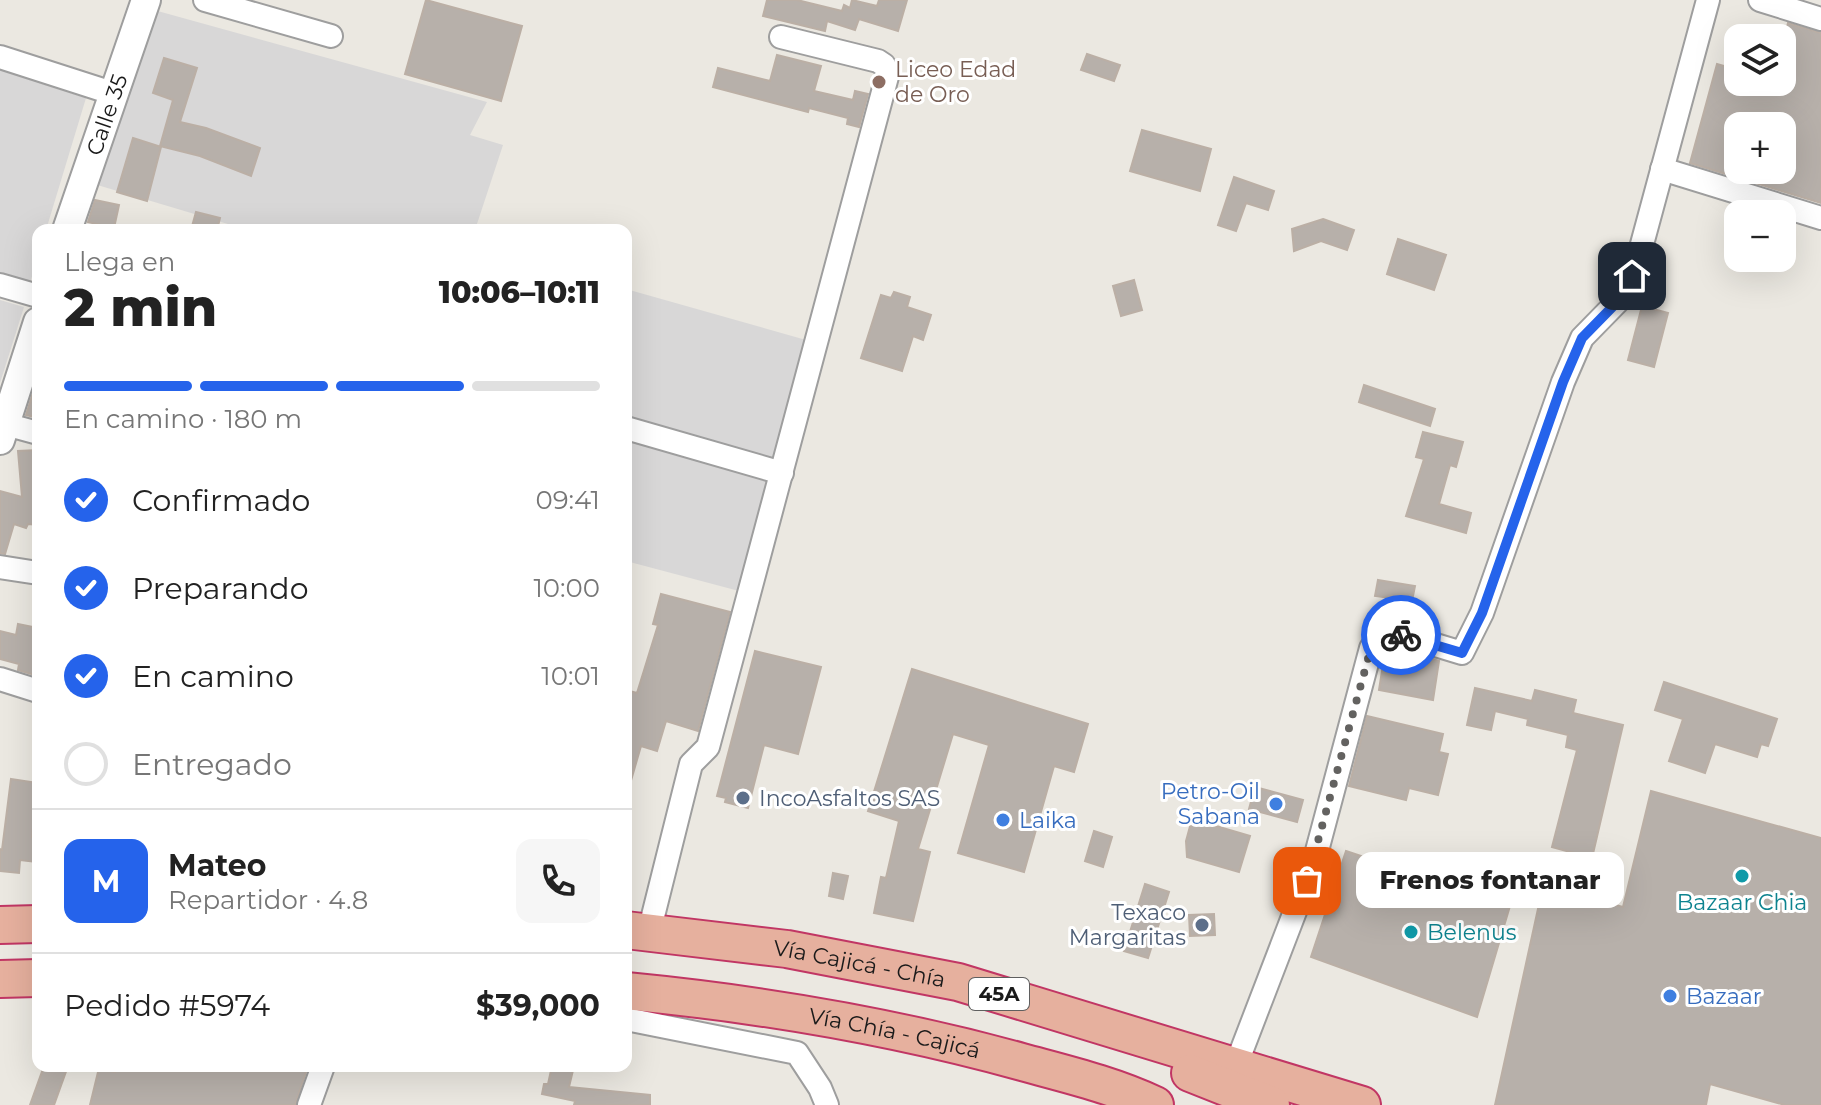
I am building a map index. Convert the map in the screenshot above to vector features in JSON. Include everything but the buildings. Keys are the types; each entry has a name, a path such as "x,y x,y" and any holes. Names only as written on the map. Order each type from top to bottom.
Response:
{"highway":[{"path":"0,925 32,924"},
{"name":"Vía Cajicá - Chía","path":"637,931 787,949 958,982 1147,1037 1362,1105"},
{"path":"0,979 32,978"},
{"name":"Vía Chía - Cajicá","path":"632,992 715,1000 866,1024 1077,1077 1155,1105"},
{"path":"1147,1037 1188,1073 1271,1105"}],"street":[{"name":"Calle 35","path":"69,224 146,0"},
{"path":"205,0 331,36"},
{"path":"1236,1065 1314,862 1371,648 1380,636 1396,633 1462,653 1482,613 1563,382 1582,338 1626,293 1708,0"},
{"path":"1760,0 1821,19"},
{"path":"637,931 691,764 708,747 888,73 878,61 781,37"},
{"path":"0,57 112,93"},
{"path":"1662,169 1821,218"},
{"path":"0,285 32,294"},
{"path":"32,341 3,432 32,433"},
{"path":"632,430 782,473"},
{"path":"0,567 32,572"},
{"path":"0,679 32,689"},
{"path":"632,1020 797,1053 820,1088 827,1105"},
{"path":"309,1105 321,1072"}],"shaded area":[{"path":"154,10 487,102 470,135 503,145 477,224 228,224 94,184"},
{"path":"0,70 86,98 48,224 32,224 30,283 0,273"},
{"path":"632,291 806,340 739,591 632,563"},
{"path":"0,300 24,307 0,383"}],"way so far":[{"path":"1307,881 1371,648 1380,636 1401,635"}],"place":[{"name":"Liceo Edad de Oro","path":"879,82"},
{"name":"IncoAsfaltos SAS","path":"743,798"},
{"name":"Petro-Oil Sabana","path":"1276,804"},
{"name":"Laika","path":"1003,820"},
{"name":"Bazaar Chia","path":"1742,876"},
{"name":"Frenos fontanar","path":"1307,881"},
{"name":"Texaco Margaritas","path":"1202,925"},
{"name":"Belenus","path":"1411,932"},
{"name":"Bazaar","path":"1670,996"}],"route":[{"path":"1401,635 1462,653 1482,613 1563,382 1582,338 1626,293 1632,276"}]}
